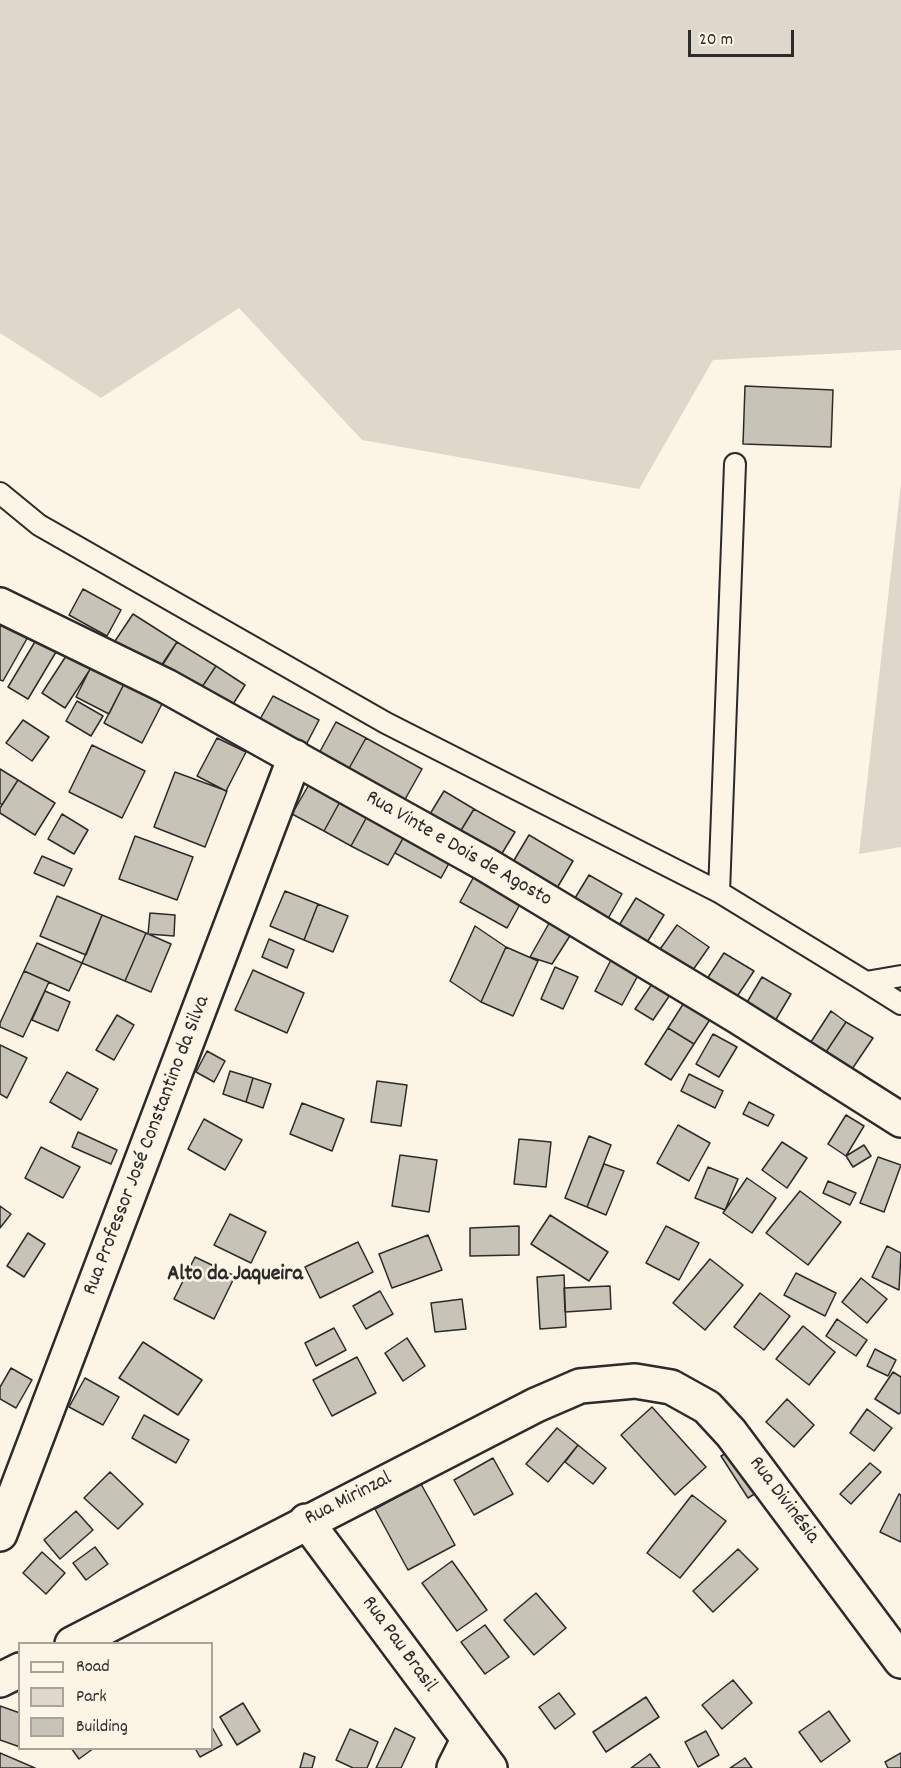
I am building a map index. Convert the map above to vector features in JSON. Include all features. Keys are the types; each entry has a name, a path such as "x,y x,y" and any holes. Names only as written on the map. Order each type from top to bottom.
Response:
{"street":[{"name":"Rua Vinte e Dois de Agosto","path":"0,605 166,686 495,870 747,1022 901,1120"},
{"name":"Rua Professor José Constantino da Silva","path":"0,1534 295,757"},
{"name":"Rua Mirinzal","path":"76,1642 226,1566 306,1521 536,1405 580,1386 635,1381"},
{"name":"Rua Divinésia","path":"635,1381 671,1387 707,1407 759,1468 901,1661"},
{"name":"Rua Pau Brasil","path":"306,1521 461,1754 490,1768"},
{"path":"0,1680 18,1671"}],"lane":[{"path":"719,892 735,464"},
{"path":"0,493 39,525 386,723 719,892 901,1004"},
{"path":"866,982 901,976"}],"green space":[{"path":"0,0 901,0 901,350 713,360 639,489 362,440 239,308 101,398 0,333"},
{"path":"901,483 901,847 859,854"}],"building":[{"path":"745,386 833,390 831,447 743,444"},
{"path":"83,589 121,610 107,636 69,615"},
{"path":"133,614 177,642 160,669 115,641"},
{"path":"3,621 29,635 3,681 0,680 0,627"},
{"path":"36,640 56,652 28,699 8,687"},
{"path":"177,642 216,666 200,690 161,666"},
{"path":"68,653 91,668 65,708 42,693"},
{"path":"92,665 125,682 109,714 76,697"},
{"path":"216,666 245,685 230,709 200,690"},
{"path":"125,682 163,702 142,743 104,723"},
{"path":"273,696 319,720 306,745 259,721"},
{"path":"77,701 103,716 91,736 66,721"},
{"path":"23,720 49,737 32,761 6,743"},
{"path":"336,722 366,738 347,772 317,757"},
{"path":"217,738 246,752 226,791 197,776"},
{"path":"366,738 422,769 403,803 347,772"},
{"path":"92,745 145,771 122,818 69,792"},
{"path":"0,769 18,780 2,805 0,803"},
{"path":"175,772 227,791 205,847 154,827"},
{"path":"18,780 55,803 35,835 0,813 0,808"},
{"path":"311,781 342,798 324,831 292,814"},
{"path":"444,791 474,809 460,832 430,814"},
{"path":"342,798 369,813 351,846 324,831"},
{"path":"474,809 515,832 501,855 460,832"},
{"path":"369,813 406,833 388,865 351,846"},
{"path":"62,814 88,830 74,854 48,839"},
{"path":"406,833 452,858 441,878 395,853"},
{"path":"529,835 573,861 557,888 513,862"},
{"path":"135,836 193,857 177,900 119,879"},
{"path":"42,856 72,869 64,886 34,873"},
{"path":"477,871 524,897 507,928 460,902"},
{"path":"589,875 622,894 606,922 572,903"},
{"path":"285,891 318,904 304,940 270,926"},
{"path":"57,896 102,915 86,955 40,936"},
{"path":"636,898 664,915 646,944 618,927"},
{"path":"318,904 348,916 333,952 304,940"},
{"path":"150,913 175,915 174,936 148,934"},
{"path":"102,915 146,933 125,981 82,963"},
{"path":"552,918 573,931 552,964 530,957"},
{"path":"677,925 709,947 688,977 656,955"},
{"path":"475,926 506,947 481,1002 450,981"},
{"path":"146,933 171,944 151,992 125,981"},
{"path":"269,939 294,950 287,968 262,957"},
{"path":"37,943 82,963 69,991 24,971"},
{"path":"506,947 538,961 513,1016 481,1002"},
{"path":"724,953 754,971 734,1001 705,982"},
{"path":"614,954 642,968 622,1005 595,991"},
{"path":"555,967 578,977 563,1009 541,999"},
{"path":"253,970 304,993 287,1033 235,1010"},
{"path":"24,971 49,982 23,1037 0,1027 0,1023"},
{"path":"658,975 676,986 653,1020 635,1009"},
{"path":"762,977 791,994 775,1021 746,1004"},
{"path":"45,991 70,1002 58,1031 32,1020"},
{"path":"687,998 713,1015 694,1044 668,1028"},
{"path":"831,1011 846,1022 822,1058 807,1048"},
{"path":"117,1015 134,1025 114,1060 96,1050"},
{"path":"846,1022 873,1038 848,1075 822,1058"},
{"path":"668,1028 694,1044 671,1080 645,1064"},
{"path":"713,1034 737,1047 719,1077 696,1064"},
{"path":"0,1045 27,1058 7,1098 0,1094"},
{"path":"207,1051 225,1061 214,1082 196,1072"},
{"path":"230,1071 253,1078 246,1102 223,1094"},
{"path":"67,1072 98,1089 81,1120 50,1102"},
{"path":"689,1074 723,1091 715,1108 681,1091"},
{"path":"253,1078 271,1084 263,1108 246,1102"},
{"path":"377,1081 407,1085 401,1126 371,1122"},
{"path":"749,1102 774,1115 768,1126 743,1114"},
{"path":"302,1103 344,1119 332,1151 290,1134"},
{"path":"846,1115 864,1126 846,1156 828,1144"},
{"path":"204,1119 242,1140 225,1170 188,1149"},
{"path":"678,1125 710,1143 689,1181 657,1163"},
{"path":"78,1132 117,1150 111,1164 72,1147"},
{"path":"589,1136 611,1145 587,1207 565,1198"},
{"path":"519,1139 551,1142 546,1187 514,1184"},
{"path":"782,1142 807,1158 787,1188 762,1170"},
{"path":"864,1145 871,1156 853,1167 846,1156"},
{"path":"41,1147 80,1167 63,1198 25,1178"},
{"path":"400,1155 437,1160 429,1212 392,1206"},
{"path":"878,1157 901,1165 884,1212 860,1203"},
{"path":"604,1164 624,1171 606,1215 587,1207"},
{"path":"708,1167 738,1179 725,1210 695,1198"},
{"path":"747,1178 776,1198 752,1233 723,1213"},
{"path":"828,1181 856,1193 850,1205 823,1193"},
{"path":"800,1191 841,1222 808,1265 766,1233"},
{"path":"0,1206 11,1214 0,1228"},
{"path":"230,1214 266,1232 251,1263 214,1245"},
{"path":"550,1215 608,1252 589,1281 531,1244"},
{"path":"519,1226 519,1255 470,1256 470,1228"},
{"path":"666,1226 699,1243 679,1280 646,1263"},
{"path":"28,1233 45,1244 24,1277 7,1266"},
{"path":"428,1235 442,1270 392,1288 379,1254"},
{"path":"358,1242 373,1272 320,1298 305,1267"},
{"path":"887,1246 901,1253 899,1290 872,1277"},
{"path":"195,1257 235,1276 214,1319 174,1299"},
{"path":"710,1259 743,1285 705,1330 673,1303"},
{"path":"796,1273 836,1293 825,1316 784,1295"},
{"path":"564,1275 566,1327 540,1329 537,1277"},
{"path":"861,1278 887,1299 867,1323 842,1302"},
{"path":"610,1286 611,1309 565,1312 564,1288"},
{"path":"380,1291 393,1314 366,1329 353,1306"},
{"path":"760,1293 790,1316 764,1350 734,1327"},
{"path":"462,1299 466,1329 435,1332 431,1303"},
{"path":"837,1319 867,1340 856,1356 826,1336"},
{"path":"803,1326 835,1352 809,1385 776,1359"},
{"path":"334,1328 346,1350 316,1366 305,1343"},
{"path":"407,1338 425,1366 403,1381 385,1353"},
{"path":"143,1342 202,1380 178,1415 119,1378"},
{"path":"875,1349 896,1360 888,1376 867,1366"},
{"path":"357,1357 376,1393 332,1416 313,1380"},
{"path":"11,1368 32,1380 16,1408 0,1399 0,1387"},
{"path":"893,1372 901,1377 901,1412 899,1414 875,1399"},
{"path":"85,1378 119,1397 103,1425 69,1407"},
{"path":"787,1399 814,1425 794,1447 766,1422"},
{"path":"652,1407 706,1467 675,1495 621,1435"},
{"path":"867,1409 892,1428 874,1451 850,1433"},
{"path":"144,1415 189,1440 176,1463 132,1438"},
{"path":"557,1428 578,1445 548,1482 526,1464"},
{"path":"578,1445 606,1468 593,1484 565,1462"},
{"path":"733,1449 761,1490 748,1498 721,1456"},
{"path":"493,1458 513,1494 474,1515 454,1480"},
{"path":"870,1463 881,1472 851,1504 840,1494"},
{"path":"110,1472 143,1504 118,1529 84,1498"},
{"path":"421,1484 455,1545 408,1570 375,1509"},
{"path":"899,1494 901,1495 901,1542 880,1532"},
{"path":"692,1495 726,1521 680,1578 647,1553"},
{"path":"76,1511 93,1530 60,1559 44,1540"},
{"path":"95,1547 108,1564 86,1580 73,1563"},
{"path":"738,1549 758,1569 713,1612 693,1591"},
{"path":"42,1552 65,1573 46,1594 23,1573"},
{"path":"452,1561 487,1610 457,1631 422,1583"},
{"path":"536,1593 566,1628 534,1655 504,1620"},
{"path":"485,1625 509,1657 485,1674 461,1642"},
{"path":"733,1680 752,1703 722,1729 702,1705"},
{"path":"559,1693 575,1714 555,1729 539,1707"},
{"path":"646,1697 659,1717 606,1752 593,1732"},
{"path":"243,1703 260,1731 237,1745 220,1717"},
{"path":"0,1706 18,1712 18,1746 0,1740"},
{"path":"829,1711 850,1741 821,1762 799,1732"},
{"path":"395,1728 415,1738 401,1768 376,1768"},
{"path":"213,1729 222,1745 213,1750"},
{"path":"350,1729 378,1742 367,1768 353,1768 336,1760"},
{"path":"706,1731 719,1755 698,1767 685,1742"},
{"path":"72,1750 91,1750 79,1759"},
{"path":"196,1750 213,1750 200,1757"},
{"path":"0,1753 35,1768 0,1768"},
{"path":"304,1753 315,1757 312,1768 300,1768"},
{"path":"901,1753 901,1768 888,1768 885,1762"},
{"path":"650,1754 660,1768 631,1768"},
{"path":"745,1758 752,1768 730,1768"}],"district":[{"name":"Alto da Jaqueira","path":"235,1276"}]}
